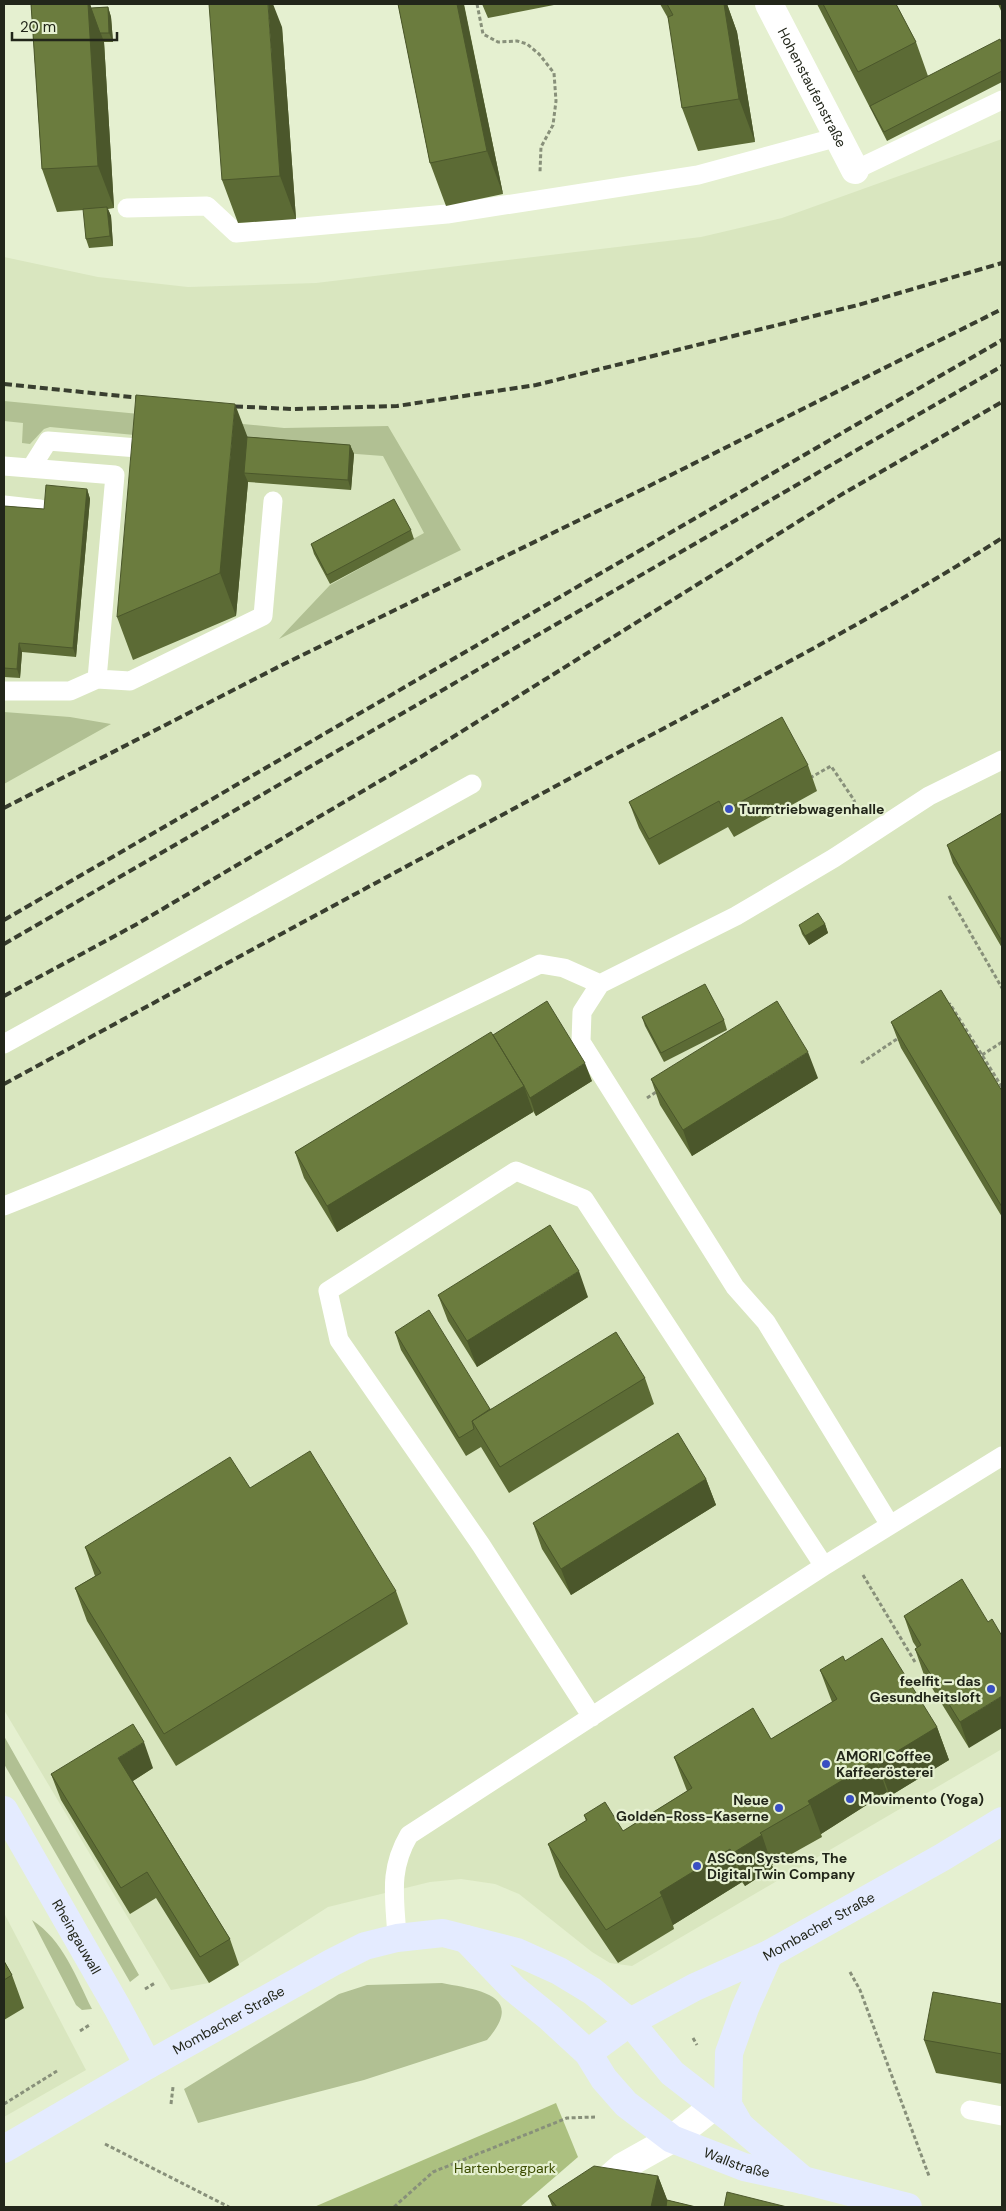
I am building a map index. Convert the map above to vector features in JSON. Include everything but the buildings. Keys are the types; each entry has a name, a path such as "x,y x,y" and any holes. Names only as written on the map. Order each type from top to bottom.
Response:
{"main road":[{"name":"Rheingauwall","path":"4,1810 114,2001 148,2065"},
{"name":"Mombacher Straße","path":"588,2053 630,2022 695,1987 769,1954 941,1858 1002,1821"},
{"name":"Mombacher Straße","path":"4,2149 148,2065 333,1962 365,1946 397,1938 443,1933 517,1952 559,1971 604,2000 630,2022"},
{"path":"466,1939 513,1988 550,2018 588,2053"},
{"path":"740,2126 728,2105 729,2053 745,2008 769,1954"},
{"name":"Wallstraße","path":"630,2022 672,2073 740,2126 802,2180"},
{"name":"Wallstraße","path":"588,2053 604,2079 626,2104 672,2139 744,2167 908,2207"}],"street":[{"name":"Hohenstaufenstraße","path":"768,4 855,170"},
{"path":"576,2207 622,2168 672,2139 714,2106"}],"lane":[{"path":"855,170 1002,100"},
{"path":"127,208 207,206 236,234 447,214 698,175 838,136"},
{"path":"31,468 48,441 151,449"},
{"path":"4,466 115,475 120,516 97,679"},
{"path":"4,690 70,691 97,679 130,681 263,616 273,501"},
{"path":"4,505 40,509"},
{"path":"890,1525 766,1322 735,1287 581,1042 582,1012 600,984 736,916 929,796 1002,760"},
{"path":"4,1044 472,784"},
{"path":"4,1206 93,1171 386,1040 540,964 564,968 600,984"},
{"path":"592,1717 481,1544 339,1340 328,1291 516,1172 584,1200 824,1566"},
{"path":"397,1938 394,1873 400,1852 409,1835 824,1566 1002,1456"},
{"path":"970,2110 1002,2116"}],"path":[{"path":"477,4 483,34 498,42 517,41 527,44 540,54 554,73 556,101 553,125 541,147 539,167 544,200"},
{"path":"810,778 831,766 854,800 862,839"},
{"path":"949,896 1002,988"},
{"path":"942,1009 950,1004 1002,1086"},
{"path":"861,1063 902,1036"},
{"path":"982,1055 1002,1042"},
{"path":"644,1100 660,1090"},
{"path":"848,1551 915,1662"},
{"path":"850,1972 860,1990 929,2176"},
{"path":"4,2104 57,2071"},
{"path":"171,2104 172,2091"},
{"path":"394,2207 433,2172 568,2118 600,2117"},
{"path":"105,2144 229,2207"}],"shaded area":[{"path":"1002,139 1002,1749 632,1966 610,1963 592,1952 519,1894 495,1884 461,1879 430,1882 328,1907 209,1983 171,1990 4,1710 4,257 98,277 188,287 316,283 701,237 782,218"},
{"path":"4,401 284,428 388,426 461,550 279,639 330,585 424,533 383,456 50,427 44,429 30,444 22,443 23,423 4,421"},
{"path":"4,712 70,717 111,724 4,784"},
{"path":"4,1736 139,1975 130,1982 4,1764"},
{"path":"4,1913 86,2070 4,2117"},
{"path":"32,1920 52,1938 68,1960 92,2009 82,2010 76,2005"},
{"path":"442,1983 482,1992 493,1997 500,2004 502,2013 498,2025 487,2040 364,2080 198,2123 184,2089 339,1994 367,1985"}],"green space":[{"name":"Hartenbergpark","path":"556,2103 578,2157 520,2207 314,2207"}],"railway":[{"path":"223,406 293,409 397,406 536,385 858,305 1002,263"},
{"path":"4,808 282,665 641,490 1002,309"},
{"path":"4,920 1002,340"},
{"path":"4,944 1002,366"},
{"path":"4,384 150,399"},
{"path":"4,996 137,924 424,755 844,493 1002,402"},
{"path":"4,1084 787,663 896,602 1002,538"}],"place":[{"name":"Turmtriebwagenhalle","path":"729,809"},
{"name":"feelfit – das Gesundheitsloft","path":"991,1689"},
{"name":"AMORI Coffee Kaffeerösterei","path":"826,1764"},
{"name":"Movimento (Yoga)","path":"850,1799"},
{"name":"Neue Golden-Ross-Kaserne","path":"779,1808"},
{"name":"ASCon Systems, The Digital Twin Company","path":"697,1866"}]}
